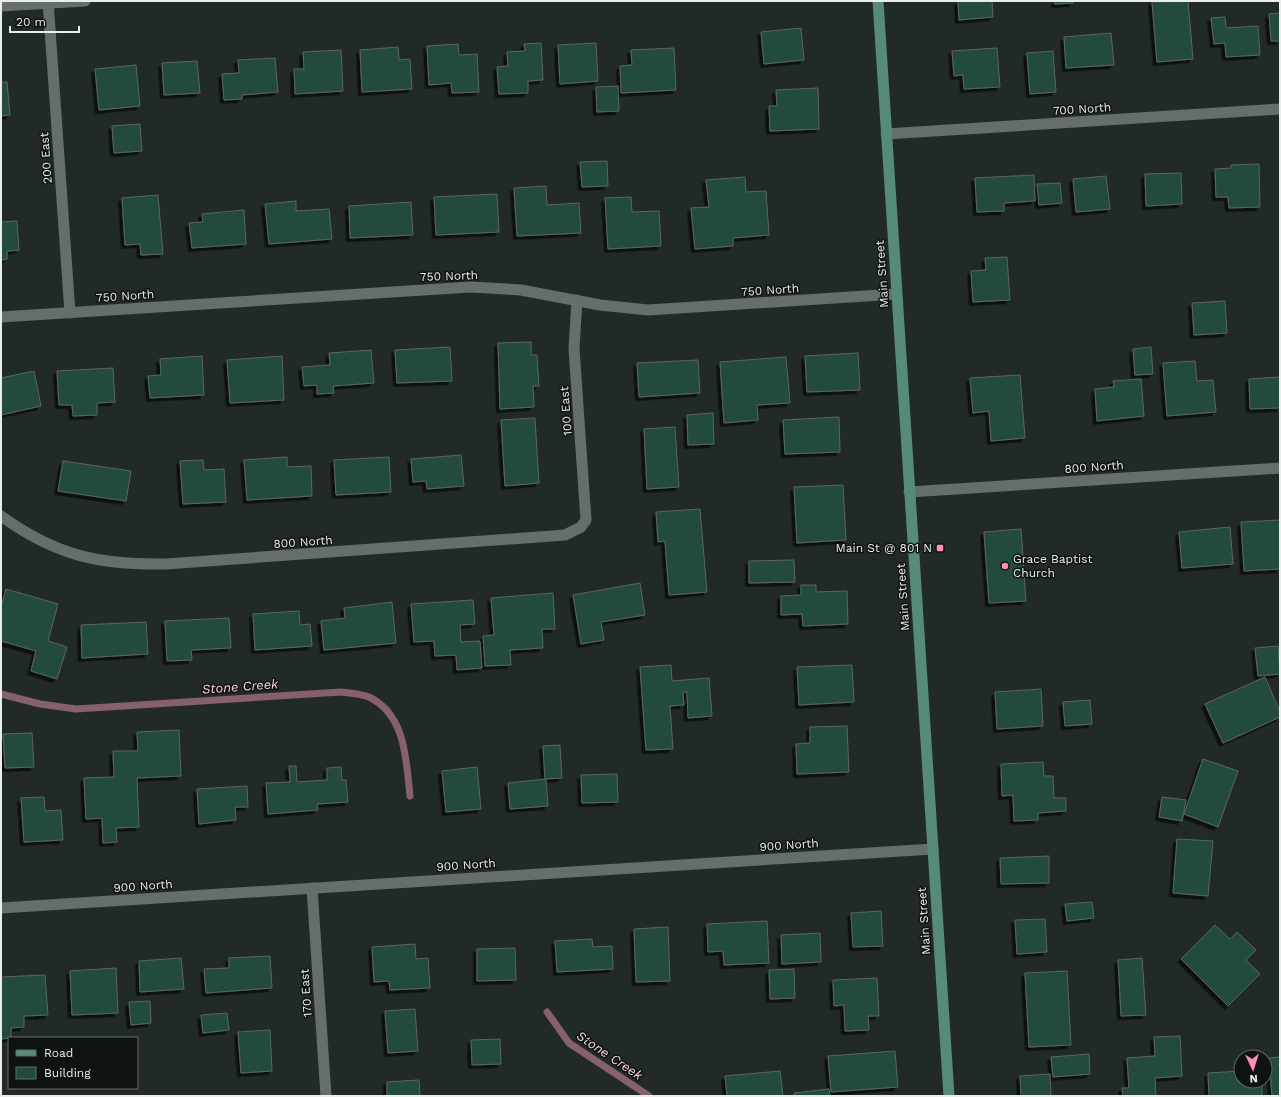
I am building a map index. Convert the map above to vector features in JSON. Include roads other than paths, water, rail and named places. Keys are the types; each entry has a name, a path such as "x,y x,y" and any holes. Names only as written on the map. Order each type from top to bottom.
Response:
{"main road":[{"name":"Main Street","path":"878,1 949,1096"}],"street":[{"path":"1,6 48,2 85,1"},
{"name":"200 East","path":"48,2 70,313"},
{"name":"700 North","path":"886,134 1280,109"},
{"name":"750 North","path":"1,317 471,288 521,290 623,309 648,310 896,294"},
{"name":"100 East","path":"578,300 574,349 586,520"},
{"name":"800 North","path":"909,492 1280,468"},
{"name":"800 North","path":"1,516 22,530 64,552 88,559 112,563 166,564 556,537 574,532 581,527 586,520"},
{"name":"900 North","path":"1,908 932,849"},
{"name":"170 East","path":"312,888 326,1096"}],"waterway":[{"name":"Stone Creek","path":"1,694 40,704 76,709 341,692 363,695 381,705 390,715 397,727 405,754 410,796"},
{"name":"Stone Creek","path":"547,1012 569,1043 649,1096"}],"place":[{"name":"Main St @ 801 N","path":"940,548"},
{"name":"Grace Baptist Church","path":"1005,566"}]}
